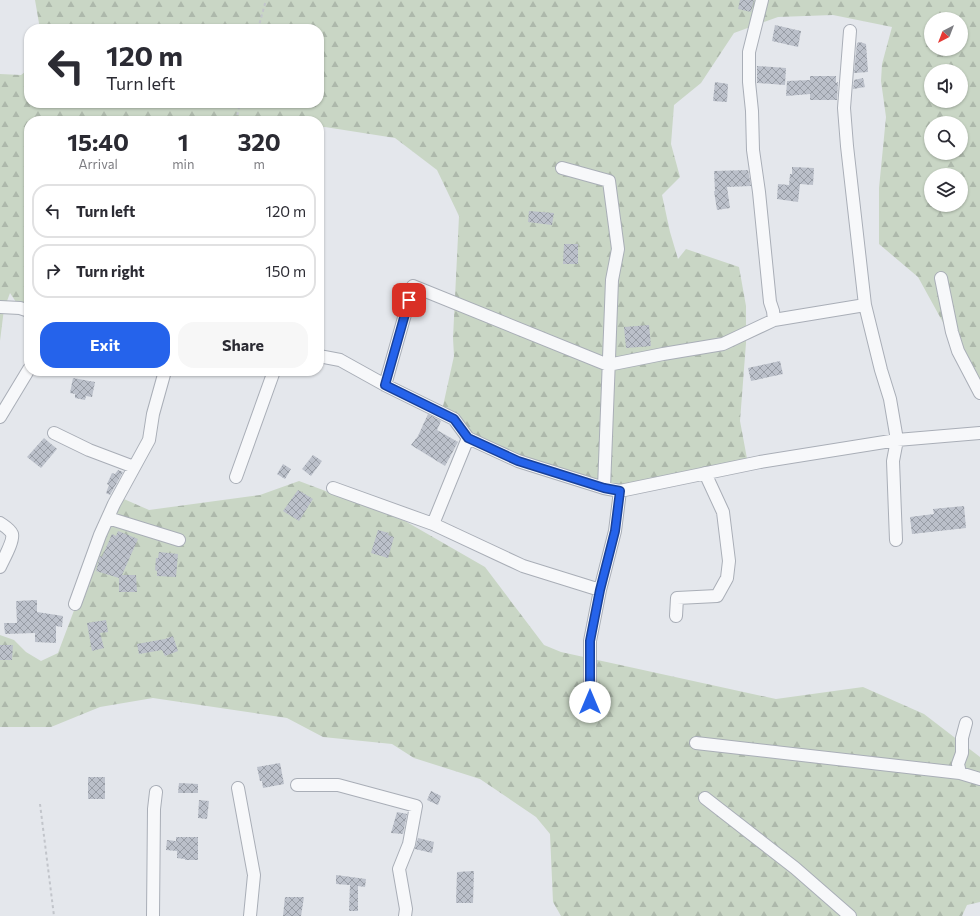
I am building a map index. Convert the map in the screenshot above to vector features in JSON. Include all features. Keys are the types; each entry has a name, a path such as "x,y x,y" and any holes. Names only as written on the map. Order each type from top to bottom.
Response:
{"street":[{"path":"762,0 749,52 749,82 752,111 753,150 759,192 770,302 774,320"},
{"path":"850,31 844,108 865,305 881,370 890,399 897,440 893,461 896,540"},
{"path":"562,168 610,181 618,249 612,280 604,488"},
{"path":"941,278 952,332 958,351 980,393"},
{"path":"385,385 413,286 608,365 723,344 774,320 865,305"},
{"path":"0,307 24,309"},
{"path":"324,357 340,360 385,385 454,419 468,438 518,461 604,488 620,491 760,462 897,440 980,433"},
{"path":"0,417 25,376"},
{"path":"74,604 100,535 149,440 153,414 164,376"},
{"path":"236,477 272,376"},
{"path":"54,433 89,450 134,467"},
{"path":"433,524 468,438"},
{"path":"676,616 677,598 717,596 727,578 729,561 723,512 705,473"},
{"path":"333,488 433,524 523,566 600,590"},
{"path":"590,702 590,641 600,590 615,531 620,491"},
{"path":"108,518 179,540"},
{"path":"0,523 8,528 12,534 12,540 0,567"},
{"path":"960,773 958,764 962,753 962,738 966,723"},
{"path":"696,742 960,773 980,779"},
{"path":"297,785 338,785 416,806 409,844 399,869 406,909 405,916"},
{"path":"238,788 254,875 250,916"},
{"path":"153,916 154,808 156,792"},
{"path":"705,798 795,868 850,916"}],"path":[{"path":"259,24 266,0"},
{"path":"40,804 54,916"}],"green space":[{"path":"35,0 980,0 980,381 956,346 918,277 879,244 879,188 886,117 881,81 882,64 892,27 833,15 778,17 734,33 701,83 674,105 671,144 680,177 662,195 670,232 678,259 686,249 739,267 746,306 746,343 740,421 748,464 614,493 527,464 470,432 443,406 454,356 453,338 459,216 437,170 395,138 324,127 324,116 24,116 24,309 20,308 10,293 4,309 0,341 0,74 21,75 24,73 24,108 324,108 324,24 39,24"},
{"path":"299,481 405,521 485,567 544,645 561,652 776,699 863,687 924,714 980,757 980,902 967,905 962,916 561,916 553,902 550,834 536,817 480,779 414,758 392,744 323,737 287,718 153,698 100,707 51,727 0,727 0,635 14,640 26,652 41,661 58,653 117,496 149,510 260,495"}],"building":[{"path":"740,0 754,0 751,12 738,9"},
{"path":"775,25 801,31 798,47 772,41"},
{"path":"860,42 866,44 868,72 854,73 857,43"},
{"path":"757,66 786,68 785,85 757,83"},
{"path":"810,76 836,76 836,83 838,82 837,100 810,100 810,94 786,96 787,81 810,80"},
{"path":"863,78 865,87 853,89 854,80"},
{"path":"715,82 728,84 727,102 713,101"},
{"path":"792,167 814,168 813,185 800,184 798,202 777,199 778,184 789,185"},
{"path":"748,170 751,186 727,187 730,208 717,210 714,191 714,171"},
{"path":"529,211 554,213 552,225 528,222"},
{"path":"564,244 578,244 578,264 563,264"},
{"path":"649,325 651,346 626,348 624,327"},
{"path":"780,361 783,374 751,381 748,368"},
{"path":"73,378 95,382 92,397 86,396 85,400 75,398 75,394 70,393"},
{"path":"428,414 441,421 437,430 458,442 445,466 411,445 418,436"},
{"path":"44,438 57,449 41,468 27,457"},
{"path":"313,455 322,461 311,476 302,469"},
{"path":"283,464 291,469 285,479 277,474"},
{"path":"118,470 123,472 110,495 106,493 109,485 107,484 112,473 115,474"},
{"path":"298,490 313,499 299,521 283,511"},
{"path":"964,506 966,528 912,534 910,517 934,514 933,509"},
{"path":"378,530 389,533 388,535 394,537 388,558 371,553"},
{"path":"118,531 138,539 122,575 136,575 137,592 119,592 119,578 96,571 100,556 102,557 112,534 116,536"},
{"path":"159,552 178,554 176,577 157,576 157,571 155,570 156,558 158,558"},
{"path":"37,600 37,612 63,616 62,627 56,626 56,643 35,642 35,633 5,634 4,623 17,623 16,601"},
{"path":"106,620 108,632 100,633 104,648 92,651 87,623"},
{"path":"173,636 178,651 165,656 162,650 139,654 137,644"},
{"path":"0,645 13,645 12,660 0,660"},
{"path":"280,763 284,784 263,788 257,767"},
{"path":"88,777 105,777 105,799 88,799"},
{"path":"179,783 198,784 198,793 178,793"},
{"path":"431,791 441,796 438,805 427,800"},
{"path":"199,800 209,801 207,819 198,818"},
{"path":"397,812 407,814 403,834 391,833"},
{"path":"176,837 198,837 198,860 185,860 177,858 177,851 166,850 167,840 176,841"},
{"path":"418,838 434,842 432,853 415,849"},
{"path":"474,871 473,903 456,903 457,872"},
{"path":"336,875 366,879 365,887 358,886 358,911 349,911 350,885 336,884"},
{"path":"285,897 304,897 301,916 283,916"}],"route":[{"path":"409,300 385,385 454,419 468,438 518,461 604,488 620,491 615,531 600,590 590,641 590,702"}]}
